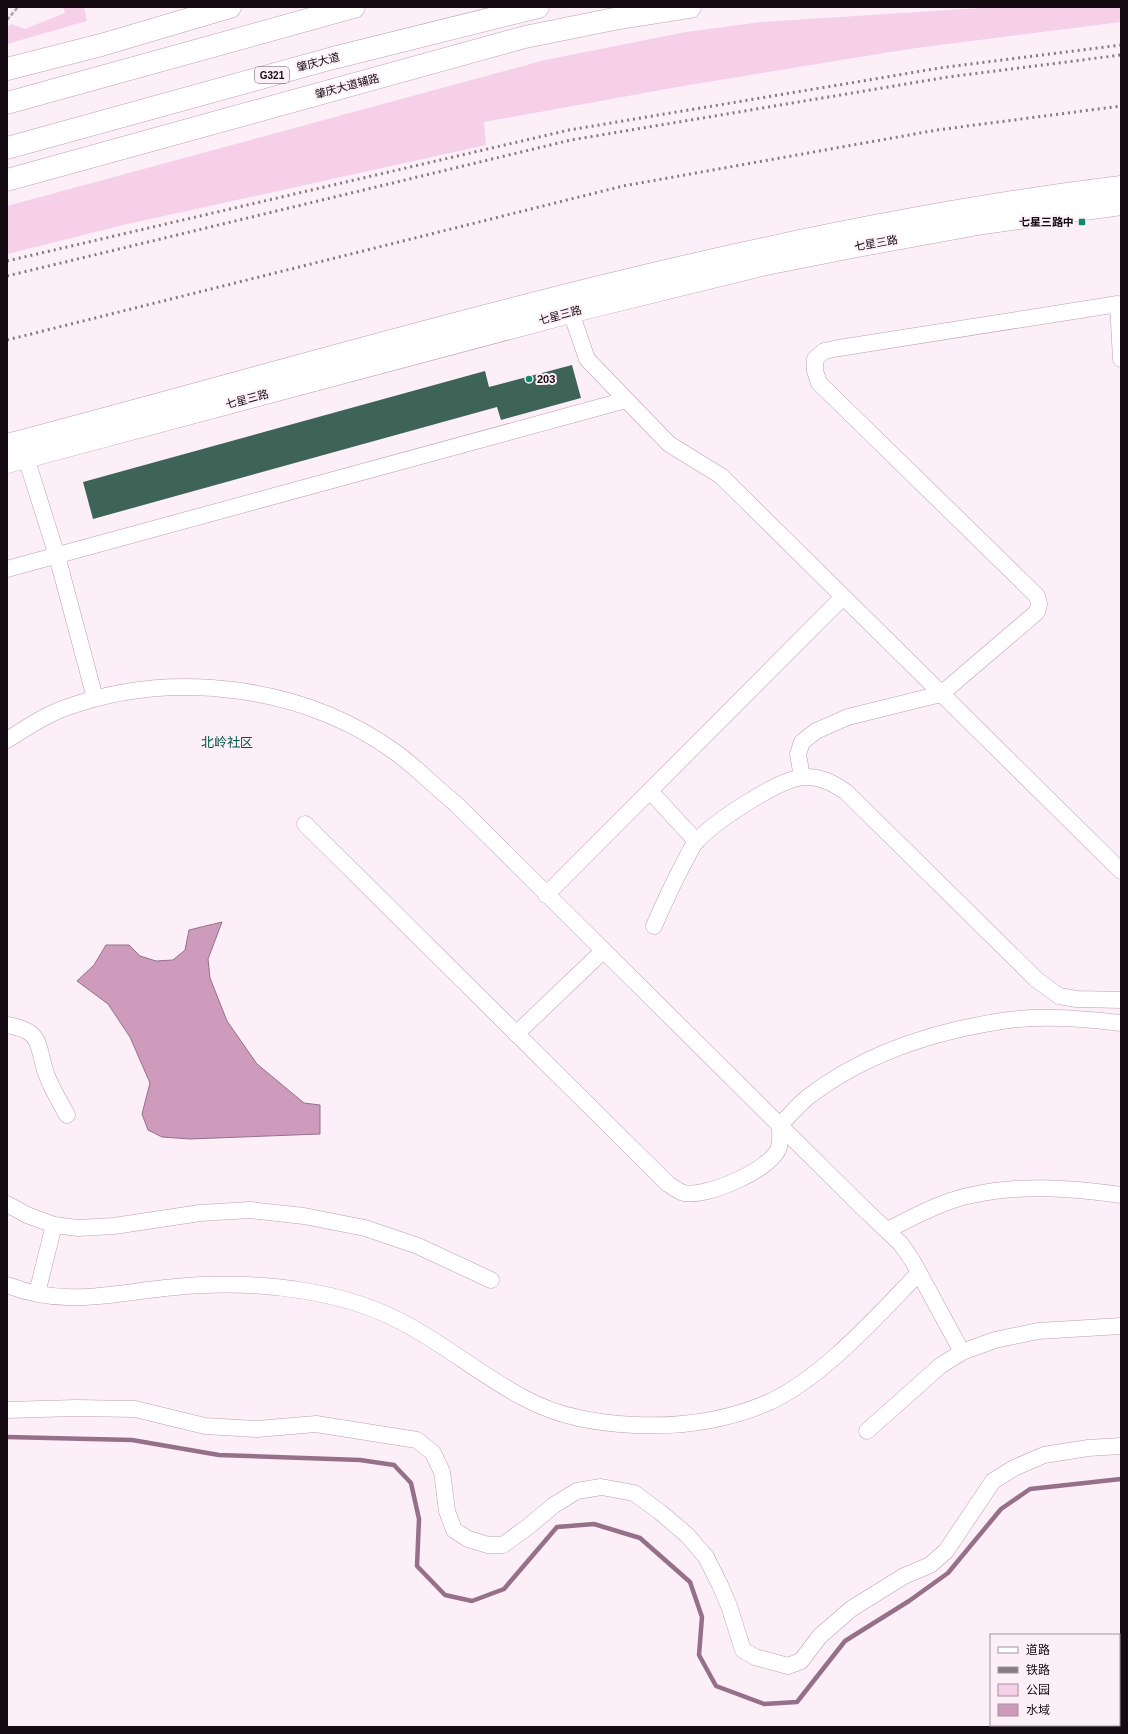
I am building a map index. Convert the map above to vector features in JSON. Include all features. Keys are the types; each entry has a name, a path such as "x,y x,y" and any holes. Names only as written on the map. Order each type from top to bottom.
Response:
{"main road":[{"path":"7,69 48,59 230,7"},
{"path":"7,103 354,7"},
{"name":"肇庆大道","path":"7,148 333,58 538,7"},
{"name":"肇庆大道辅路","path":"7,180 525,37 614,19 690,7"},
{"path":"7,86 48,59"},
{"name":"七星三路","path":"15,452 568,303 762,248 854,229 980,207 1121,187"},
{"name":"七星三路","path":"568,303 858,246 983,224 1121,204"}],"street":[{"path":"568,303 587,359 626,400 669,444 721,476 1121,871"},
{"path":"802,777 798,754 802,742 816,731 848,717 941,694 1037,612 1039,604 1037,596 819,383 815,371 815,359 824,352 839,348 1118,304 1121,359"},
{"path":"7,569 626,400"},
{"path":"15,452 57,556 95,698"},
{"path":"546,895 843,597"},
{"path":"7,740 33,724 64,708 95,698 172,686 207,687 252,692 301,705 350,725 395,752 455,803 546,895 901,1244 920,1273 962,1352"},
{"path":"654,926 674,880 696,841 743,805 776,786 802,777 816,778 831,782 846,792 1037,980 1059,996 1077,999 1121,1000"},
{"path":"650,792 696,841"},
{"path":"304,824 668,1184 684,1193 704,1193 760,1168 774,1155 780,1146 780,1125 807,1098 836,1078 881,1054 922,1039 1010,1020 1054,1018 1121,1023"},
{"path":"516,1034 603,951"},
{"path":"7,1025 15,1026 30,1032 37,1039 47,1076 67,1115"},
{"path":"887,1230 942,1204 971,1195 1010,1190 1049,1188 1081,1189 1121,1195"},
{"path":"7,1204 27,1215 54,1225 78,1228 114,1226 200,1213 250,1210 304,1216 365,1228 418,1246 491,1280"},
{"path":"37,1294 54,1225"},
{"path":"7,1285 37,1294 77,1298 167,1288 221,1284 271,1286 338,1297 397,1319 524,1398 561,1415 610,1424 661,1426 699,1424 737,1414 769,1402 798,1385 833,1358 920,1273"},
{"path":"868,1430 940,1366 962,1352 995,1340 1038,1331 1121,1326"},
{"path":"7,1410 76,1408 135,1409 205,1426 257,1429 316,1424 417,1440 433,1453 442,1472 447,1511 454,1530 468,1539 488,1545 503,1545 554,1505 577,1491 601,1488 634,1493 660,1512 686,1535 706,1557 729,1606 743,1650 755,1657 788,1666 801,1661 820,1636 851,1609 904,1576 930,1565 946,1551 993,1481 1014,1468 1044,1455 1088,1448 1121,1446"}],"path":[{"path":"7,20 18,7"}],"green space":[{"path":"63,7 84,7 87,21 7,44 7,28 11,24 25,29 65,13"},
{"path":"996,7 1121,7 1121,22 909,49 683,86 484,122 486,145 123,225 7,254 7,206 545,60 686,32 761,22"}],"water":[{"path":"222,922 208,959 210,978 227,1021 257,1064 304,1103 320,1105 320,1134 190,1139 162,1137 148,1130 142,1114 150,1083 130,1037 108,1004 77,981 94,965 106,945 129,945 140,956 156,961 173,960 185,950 189,930"}],"building":[{"path":"572,365 581,398 501,420 497,407 93,519 83,482 485,371 489,387"}],"waterway":[{"path":"7,1437 132,1440 219,1455 360,1460 394,1465 411,1483 419,1519 417,1566 445,1595 472,1601 504,1589 557,1527 594,1524 640,1538 690,1582 702,1617 699,1655 716,1686 764,1704 797,1702 845,1641 909,1601 948,1573 1001,1509 1030,1489 1121,1479"}],"railway":[{"path":"7,261 569,130 946,67 1121,45"},
{"path":"7,276 571,140 948,77 1121,55"},
{"path":"7,340 623,186 937,130 1121,106"}],"place":[{"name":"七星三路中","path":"1082,222"},
{"name":"203","path":"529,379"}],"district":[{"name":"北岭社区","path":"227,742"}]}
